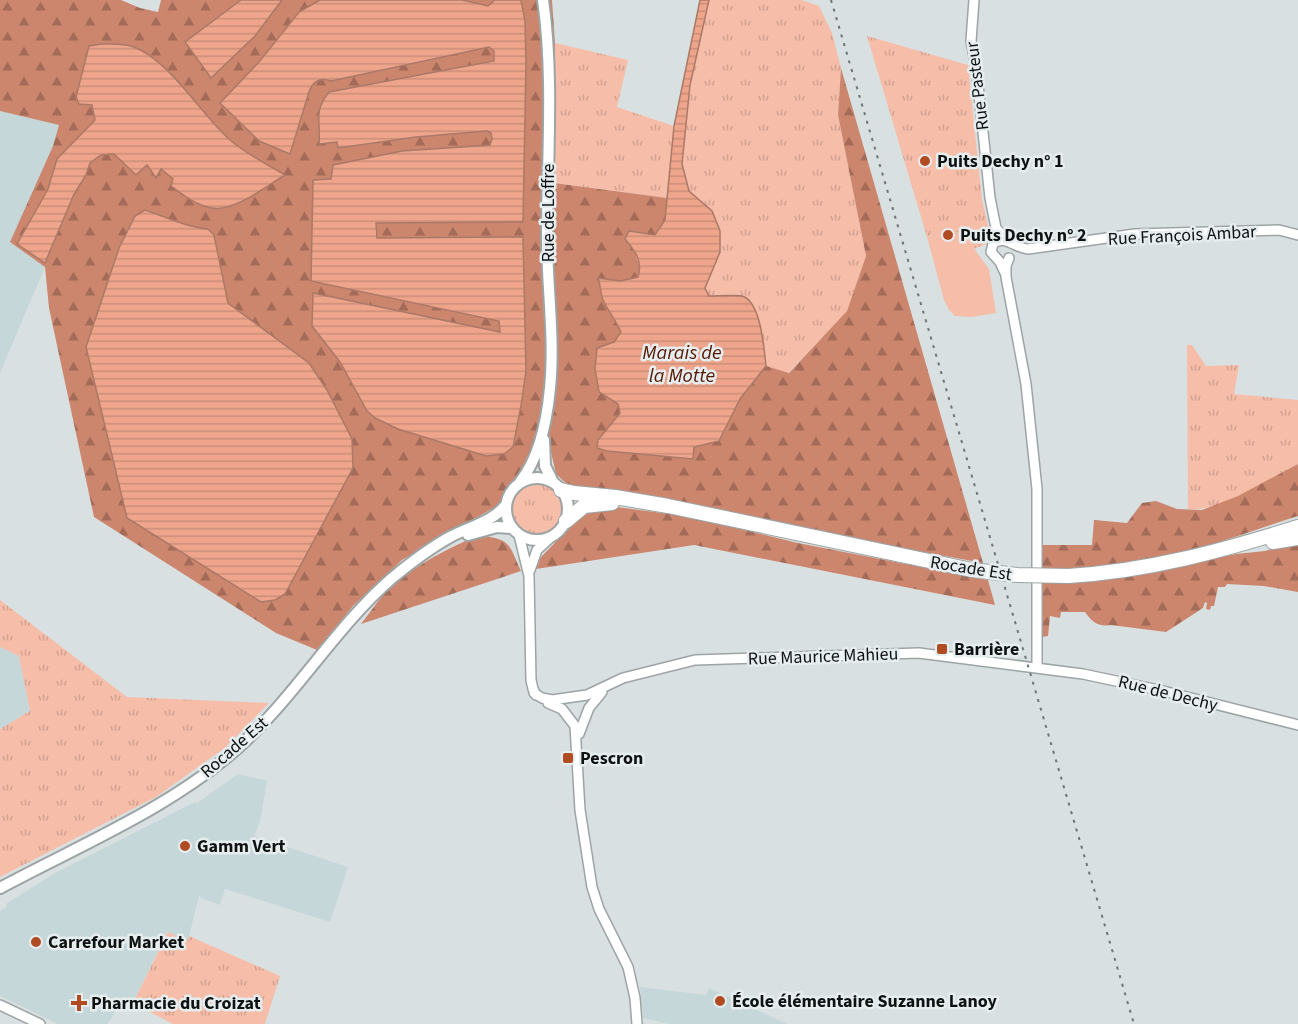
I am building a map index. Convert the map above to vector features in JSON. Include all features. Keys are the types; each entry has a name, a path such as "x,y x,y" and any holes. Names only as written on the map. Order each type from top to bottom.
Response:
{"highway":[{"path":"557,486 574,493 644,502"},
{"path":"566,520 578,509 587,506 644,502"},
{"name":"Rocade Est","path":"644,502 972,570 1017,575 1068,576 1152,567 1296,530"}],"main road":[{"name":"Rue de Loffre","path":"520,482 534,461 544,425 552,363 547,248 548,66 543,0"},
{"name":"Rue de Loffre","path":"544,425 544,463 557,486"},
{"path":"538,478 557,486 568,505 566,520 561,530 550,538 534,541 500,527 481,531 426,554 451,536 496,514 505,506 510,493 520,482 538,478"},
{"path":"505,506 507,519 515,532"},
{"name":"Rocade Est","path":"1,887 143,813 185,788 227,757 266,722 363,606 391,579 426,554"}],"street":[{"name":"Rue Pasteur","path":"974,0 971,42 976,66 993,220 998,231 1009,242"},
{"name":"Rue François Ambar","path":"1009,242 1028,249 1136,234 1283,231 1298,235"},
{"path":"1006,277 998,260 992,255 992,247 998,240 1009,242 1013,251 1006,266 1006,277 1026,384 1037,489 1037,667"},
{"path":"998,260 1009,258"},
{"path":"515,532 529,576 531,680 534,693 542,700 559,707 575,726 580,804 592,887 601,914 628,968 634,991 637,1024"},
{"path":"529,576 537,550 550,538"},
{"name":"Rue Maurice Mahieu","path":"576,696 592,694 623,678 688,661 919,653 1037,667"},
{"name":"Rue de Dechy","path":"1037,667 1117,681 1298,725"},
{"name":"Rue Maurice Mahieu","path":"587,712 595,698 611,685"},
{"path":"534,693 552,700 576,696 585,699 587,712 580,730 578,748"},
{"path":"568,715 566,702 576,696"},
{"path":"568,715 578,719 587,712"},
{"path":"0,1005 40,1024"}],"shaded area":[{"path":"0,111 59,125 53,146 45,267 0,373"},
{"path":"0,647 19,656 30,711 0,729"},
{"path":"238,774 267,781 260,822 254,836 348,867 330,922 225,889 220,905 201,898 199,895 188,941 167,932 133,1003 123,998 108,1024 58,1024 0,996 0,911 7,907 6,904 55,873 197,803"},
{"path":"640,987 706,995 709,988 787,1024 669,1024 643,1018"}],"green space":[{"path":"0,0 121,0 158,12 161,0 552,0 555,43 554,183 667,198 665,221 655,235 629,231 640,269 638,277 620,281 598,278 603,299 621,332 614,342 599,392 618,404 620,413 597,448 607,451 693,459 694,447 720,440 740,399 766,366 789,373 847,311 866,256 838,115 841,68 983,563 570,487 556,474 550,448 519,473 497,506 402,560 353,606 317,650 276,633 94,517 49,308 45,267 10,242 53,146 59,125 0,111"},
{"path":"709,0 802,0 819,6 832,33 841,68 838,115 866,256 847,312 788,373 766,366 760,326 748,300 742,296 709,296 705,288 720,252 712,211 689,192 682,164 690,85"},
{"path":"867,36 968,65 982,200 990,233 986,244 974,249 962,232 927,237"},
{"path":"555,43 628,60 617,107 674,126 667,198 554,183"},
{"path":"962,232 989,269 996,313 971,317 955,316 944,300 927,237"},
{"path":"1187,345 1192,345 1206,366 1239,365 1234,394 1298,400 1298,464 1231,500 1217,505 1188,509"},
{"path":"1298,464 1298,516 1196,549 1155,559 1099,567 1042,569 1042,545 1092,545 1094,520 1127,523 1142,503 1156,501 1177,509 1202,510 1238,496"},
{"path":"536,483 546,485 554,491 560,499 562,509 560,519 554,527 546,533 536,535 526,533 518,527 512,519 510,509 512,499 518,491 526,485"},
{"path":"617,507 692,517 798,543 988,580 995,605 694,545 536,569 541,557 584,513"},
{"path":"479,535 498,539 508,544 521,571 361,624 394,584 441,553"},
{"path":"1298,543 1298,592 1264,586 1227,584 1225,587 1218,587 1214,606 1211,606 1210,610 1206,609 1207,603 1205,602 1203,608 1166,632 1102,625 1093,621 1085,612 1061,612 1060,618 1050,616 1048,636 1042,637 1043,582 1186,564 1265,551"},
{"path":"0,600 127,697 269,703 226,747 156,797 0,877 0,729 30,711 19,656 0,647"},
{"path":"168,932 187,941 189,936 280,976 265,1024 173,1024 133,1003"}],"water":[{"path":"241,0 282,0 255,36 211,78 185,42"},
{"path":"320,0 462,0 488,6 495,0 521,0 525,21 526,63 523,222 376,223 377,238 523,237 526,371 513,447 504,454 486,456 398,429 375,418 367,411 340,362 312,326 313,293 500,332 499,321 311,281 313,180 331,179 333,165 402,151 490,145 492,139 491,133 487,131 416,137 338,148 337,142 319,144 319,111 329,92 494,61 494,51 489,47 331,81 323,79 317,81 309,92 290,154 259,141 220,103 259,62 299,12"},
{"name":"Marais de la Motte","path":"700,0 709,0 690,85 682,164 689,191 712,211 720,231 720,252 705,288 709,296 742,296 748,300 760,326 766,366 740,399 719,441 694,447 693,459 607,451 597,448 598,440 620,413 618,404 599,392 595,369 597,348 614,342 621,332 603,299 598,278 620,281 638,277 639,261 625,239 629,231 655,235 665,220 674,126"},
{"path":"102,44 134,47 160,63 230,140 285,175 240,202 221,208 212,208 196,203 171,186 173,179 161,169 156,178 147,165 136,175 114,154 101,155 90,163 86,175 74,194 45,263 17,244 48,189 57,159 95,120 92,105 79,104 76,97 89,46"},
{"path":"145,210 184,224 208,229 214,235 228,303 309,363 327,390 352,439 353,468 285,594 275,600 261,602 127,518 86,347 119,248 135,216"}],"railway":[{"path":"831,0 1134,1024"}],"place":[{"name":"Puits Dechy n° 1","path":"925,161"},
{"name":"Puits Dechy n° 2","path":"948,235"},
{"name":"Barrière","path":"942,649"},
{"name":"Pescron","path":"568,758"},
{"name":"Gamm Vert","path":"185,846"},
{"name":"Carrefour Market","path":"36,942"},
{"name":"École élémentaire Suzanne Lanoy","path":"720,1001"},
{"name":"Pharmacie du Croizat","path":"79,1003"}]}
